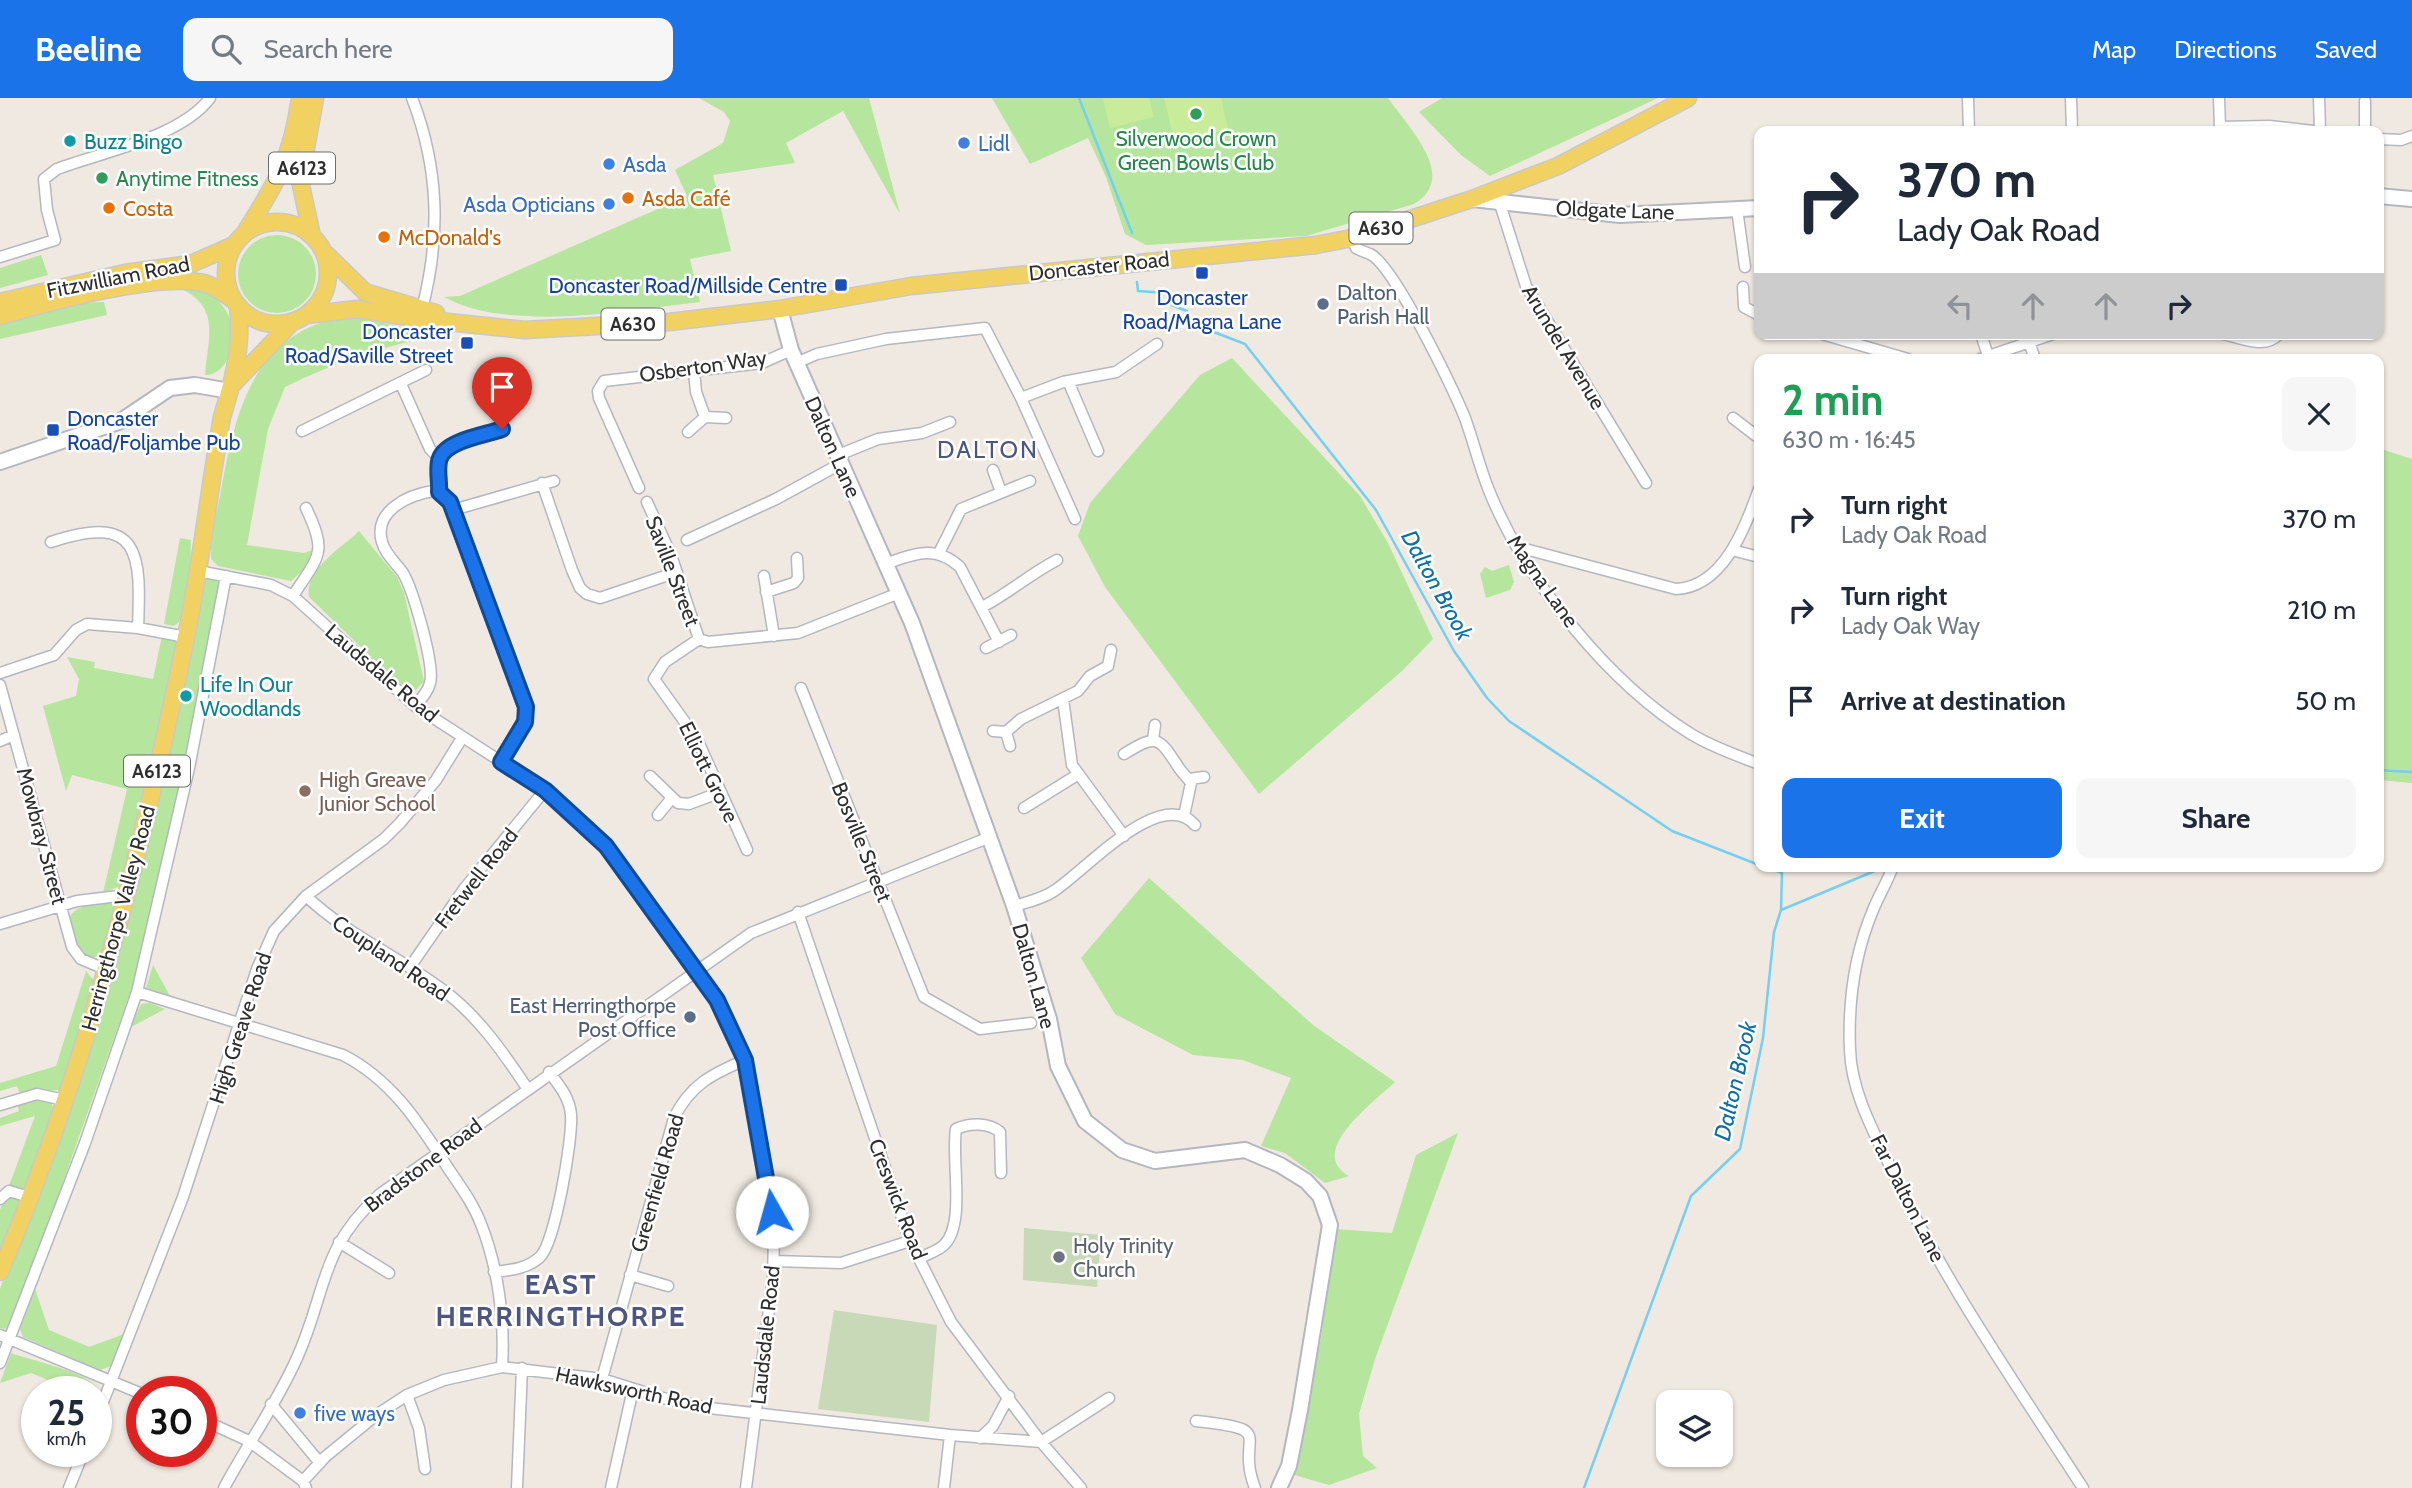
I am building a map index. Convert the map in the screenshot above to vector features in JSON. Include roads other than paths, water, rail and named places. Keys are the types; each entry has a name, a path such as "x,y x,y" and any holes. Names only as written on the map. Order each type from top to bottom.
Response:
{"main road":[{"name":"A6123","path":"312,98 300,181 312,236"},
{"name":"A6123","path":"239,239 278,181 312,98"},
{"name":"Doncaster Road","path":"299,319 335,309 357,309 525,330 669,322 780,309 911,286 1296,248 1359,236 1472,199 1558,166 1688,98"},
{"path":"231,388 318,303 327,283 326,260 312,236 292,225 267,223 239,239 226,277 235,303 251,318 267,323 299,319"},
{"name":"Fitzwilliam Road","path":"0,302 125,274 191,264 239,239"},
{"name":"Doncaster Road","path":"322,250 365,292 484,326"},
{"name":"Fitzwilliam Road","path":"0,316 111,290 176,281 206,284 235,303"},
{"name":"Herringthorpe Valley Road","path":"0,1272 64,1100 127,895 186,637 212,474 241,336 235,303"}],"street":[{"path":"0,257 55,240 47,210 44,179 57,169 175,127 197,113 210,98"},
{"path":"412,98 433,163 435,218 422,309"},
{"path":"1968,98 1969,126"},
{"path":"2071,98 2072,126"},
{"path":"2219,98 2220,126"},
{"path":"2319,98 2320,126"},
{"path":"2365,101 2365,126"},
{"path":"2384,138 2412,136"},
{"path":"2384,197 2412,199"},
{"name":"Oldgate Lane","path":"1472,199 1620,215 1754,208"},
{"name":"Arundel Avenue","path":"1500,204 1526,286 1646,483"},
{"path":"1737,209 1745,267"},
{"path":"1359,236 1370,254"},
{"name":"Magna Lane","path":"1359,236 1356,248 1370,254 1394,280 1450,389 1464,418 1489,491 1519,553 1573,625 1618,675 1690,733 1754,762"},
{"path":"1743,287 1744,307 1754,312"},
{"name":"Dalton Lane","path":"780,309 793,357 899,593 1014,906 1049,1019 1058,1066 1085,1121 1122,1150 1155,1161 1245,1150 1280,1165 1306,1181 1320,1196 1330,1225 1298,1421 1289,1466 1279,1488"},
{"name":"Osberton Way","path":"639,488 599,398 600,385 614,377 762,363 886,339 985,328 1021,398"},
{"path":"1842,340 1891,354"},
{"path":"1993,354 2035,340"},
{"path":"2248,340 2260,343 2273,340"},
{"path":"2029,342 2033,354"},
{"path":"1075,519 1021,398 1068,382 1116,372 1155,351"},
{"path":"302,432 426,370"},
{"path":"694,370 696,392 705,417"},
{"path":"1068,382 1098,451"},
{"path":"401,384 430,449 440,459"},
{"path":"0,462 121,421 170,388 195,385 231,388"},
{"path":"688,432 705,417 726,418"},
{"path":"1733,418 1754,435"},
{"path":"687,540 776,499 838,460 878,439 922,433 950,422"},
{"path":"439,492 440,459 453,446 502,429"},
{"path":"993,470 1001,492"},
{"path":"453,510 554,481"},
{"path":"939,553 958,511 1030,481"},
{"path":"542,483 572,570 580,588 587,594 600,598 677,572"},
{"path":"415,706 428,689 431,673 414,599 402,573 384,549 380,531 393,506 426,492 439,492 446,496 453,510 526,707 525,722 501,762"},
{"path":"1519,553 1529,550 1676,589 1688,589 1710,575 1732,550 1754,500"},
{"name":"Saville Street","path":"647,502 677,572 699,639"},
{"path":"293,596 320,549 318,534 306,508"},
{"path":"51,542 102,532 111,533 127,542 139,566 138,628"},
{"path":"1732,550 1754,556"},
{"path":"886,564 919,552 939,553 960,566 999,642"},
{"path":"766,592 794,583 798,578 797,558"},
{"path":"982,607 1005,595 1024,577 1057,560"},
{"name":"Laudsdale Road","path":"198,571 271,585 293,596 415,706 545,790 606,846 727,1018 745,1060 769,1181 774,1262 746,1488"},
{"name":"Herringthorpe Valley Road","path":"0,1363 5,1338 85,1143 137,992 189,768 226,576"},
{"path":"764,576 774,636"},
{"path":"699,639 708,642 798,633 899,593"},
{"path":"0,673 54,655 76,630 87,624 138,628 186,637"},
{"path":"986,648 1012,635"},
{"name":"Elliott Grove","path":"699,639 665,662 654,678 698,739 747,849"},
{"path":"993,731 1006,732 1021,719 1082,688 1090,676 1105,669 1111,650"},
{"name":"Mowbray Street","path":"0,684 76,955 105,969"},
{"name":"Bosville Street","path":"801,688 924,997 980,1029 1027,1024 1020,1012"},
{"path":"1063,699 1072,765 1124,836"},
{"path":"1153,740 1155,725"},
{"path":"1006,732 1010,746"},
{"path":"0,741 14,735"},
{"name":"High Greave Road","path":"112,1382 183,1197 270,940 288,913 306,896 384,839 400,823 436,780 462,738"},
{"path":"1124,754 1153,740"},
{"path":"1153,740 1168,747 1178,767 1189,779 1191,786 1184,816"},
{"path":"1024,808 1077,775"},
{"path":"650,776 671,799 689,804 722,792"},
{"path":"1189,779 1204,777"},
{"name":"Fretwell Road","path":"411,967 464,889 545,790"},
{"path":"658,815 671,799"},
{"path":"1014,906 1056,890 1124,836 1161,814 1184,816 1195,825"},
{"name":"Bradstone Road","path":"224,1488 297,1357 321,1282 339,1242 365,1207 549,1072 751,933 990,838"},
{"name":"Far Dalton Lane","path":"1891,872 1873,909 1859,953 1850,1016 1850,1054 1854,1079 1874,1134 1912,1214 1970,1312 2083,1488"},
{"path":"0,923 77,901 127,895"},
{"name":"Coupland Road","path":"306,896 346,930 411,967 445,991 485,1030 527,1088"},
{"name":"Creswick Road","path":"799,912 910,1241 951,1322 1041,1442 1081,1488"},
{"path":"137,992 358,1062 403,1101 473,1205 481,1224 494,1272 504,1335 502,1367"},
{"name":"Greenfield Road","path":"602,1379 666,1143 681,1104 701,1080 745,1060"},
{"path":"494,1272 517,1269 540,1257 553,1234 571,1115 564,1093 549,1072"},
{"path":"0,1105 37,1094 64,1100"},
{"path":"920,1258 944,1245 953,1231 956,1217 953,1150 956,1129 965,1125 993,1126 1000,1132 1001,1173"},
{"path":"0,1199 9,1191 29,1197"},
{"path":"774,1262 841,1263 910,1241"},
{"path":"339,1242 389,1273"},
{"path":"630,1275 668,1286"},
{"path":"5,1338 97,1376"},
{"name":"Hawksworth Road","path":"305,1484 320,1463 375,1416 407,1395 444,1380 502,1367 602,1379 698,1406 756,1415 1041,1442"},
{"path":"517,1488 522,1368"},
{"path":"112,1382 126,1388"},
{"path":"611,1488 633,1389"},
{"path":"407,1395 419,1428 425,1469"},
{"path":"980,1438 993,1426 1009,1396"},
{"path":"1041,1442 1110,1398"},
{"path":"271,1404 320,1463"},
{"path":"1196,1421 1233,1425 1247,1430 1251,1436 1251,1478 1255,1488"},
{"path":"217,1426 249,1441 305,1484"},
{"path":"944,1488 950,1435"},
{"path":"72,1487 79,1467"}],"waterway":[{"name":"Dalton Brook","path":"1079,98 1132,233"},
{"name":"Dalton Brook","path":"1137,282 1138,291 1166,293 1171,305 1187,311 1193,324 1245,344 1376,510 1454,651 1487,698 1509,721 1672,831 1754,863"},
{"path":"2384,770 2412,772"},
{"name":"Dalton Brook","path":"1584,1488 1691,1196 1740,1149 1763,1038 1774,932 1781,910 1782,873 1779,872"},
{"path":"1781,910 1872,872"}],"place":[{"name":"Silverwood Crown Green Bowls Club","path":"1196,114"},
{"name":"Buzz Bingo","path":"70,141"},
{"name":"Lidl","path":"964,143"},
{"name":"Asda","path":"609,164"},
{"name":"Anytime Fitness","path":"102,178"},
{"name":"Asda Café","path":"628,198"},
{"name":"Asda Opticians","path":"609,204"},
{"name":"Costa","path":"109,208"},
{"name":"McDonald's","path":"384,237"},
{"name":"Doncaster Road/Magna Lane","path":"1202,273"},
{"name":"Doncaster Road/Millside Centre","path":"841,285"},
{"name":"Dalton Parish Hall","path":"1323,304"},
{"name":"Doncaster Road/Saville Street","path":"467,343"},
{"name":"Doncaster Road/Foljambe Pub","path":"53,430"},
{"name":"Life In Our Woodlands","path":"186,696"},
{"name":"High Greave Junior School","path":"305,791"},
{"name":"East Herringthorpe Post Office","path":"690,1017"},
{"name":"Holy Trinity Church","path":"1059,1257"},
{"name":"five ways","path":"300,1413"}],"district":[{"name":"DALTON","path":"988,449"},
{"name":"EAST HERRINGTHORPE","path":"561,1300"}]}
